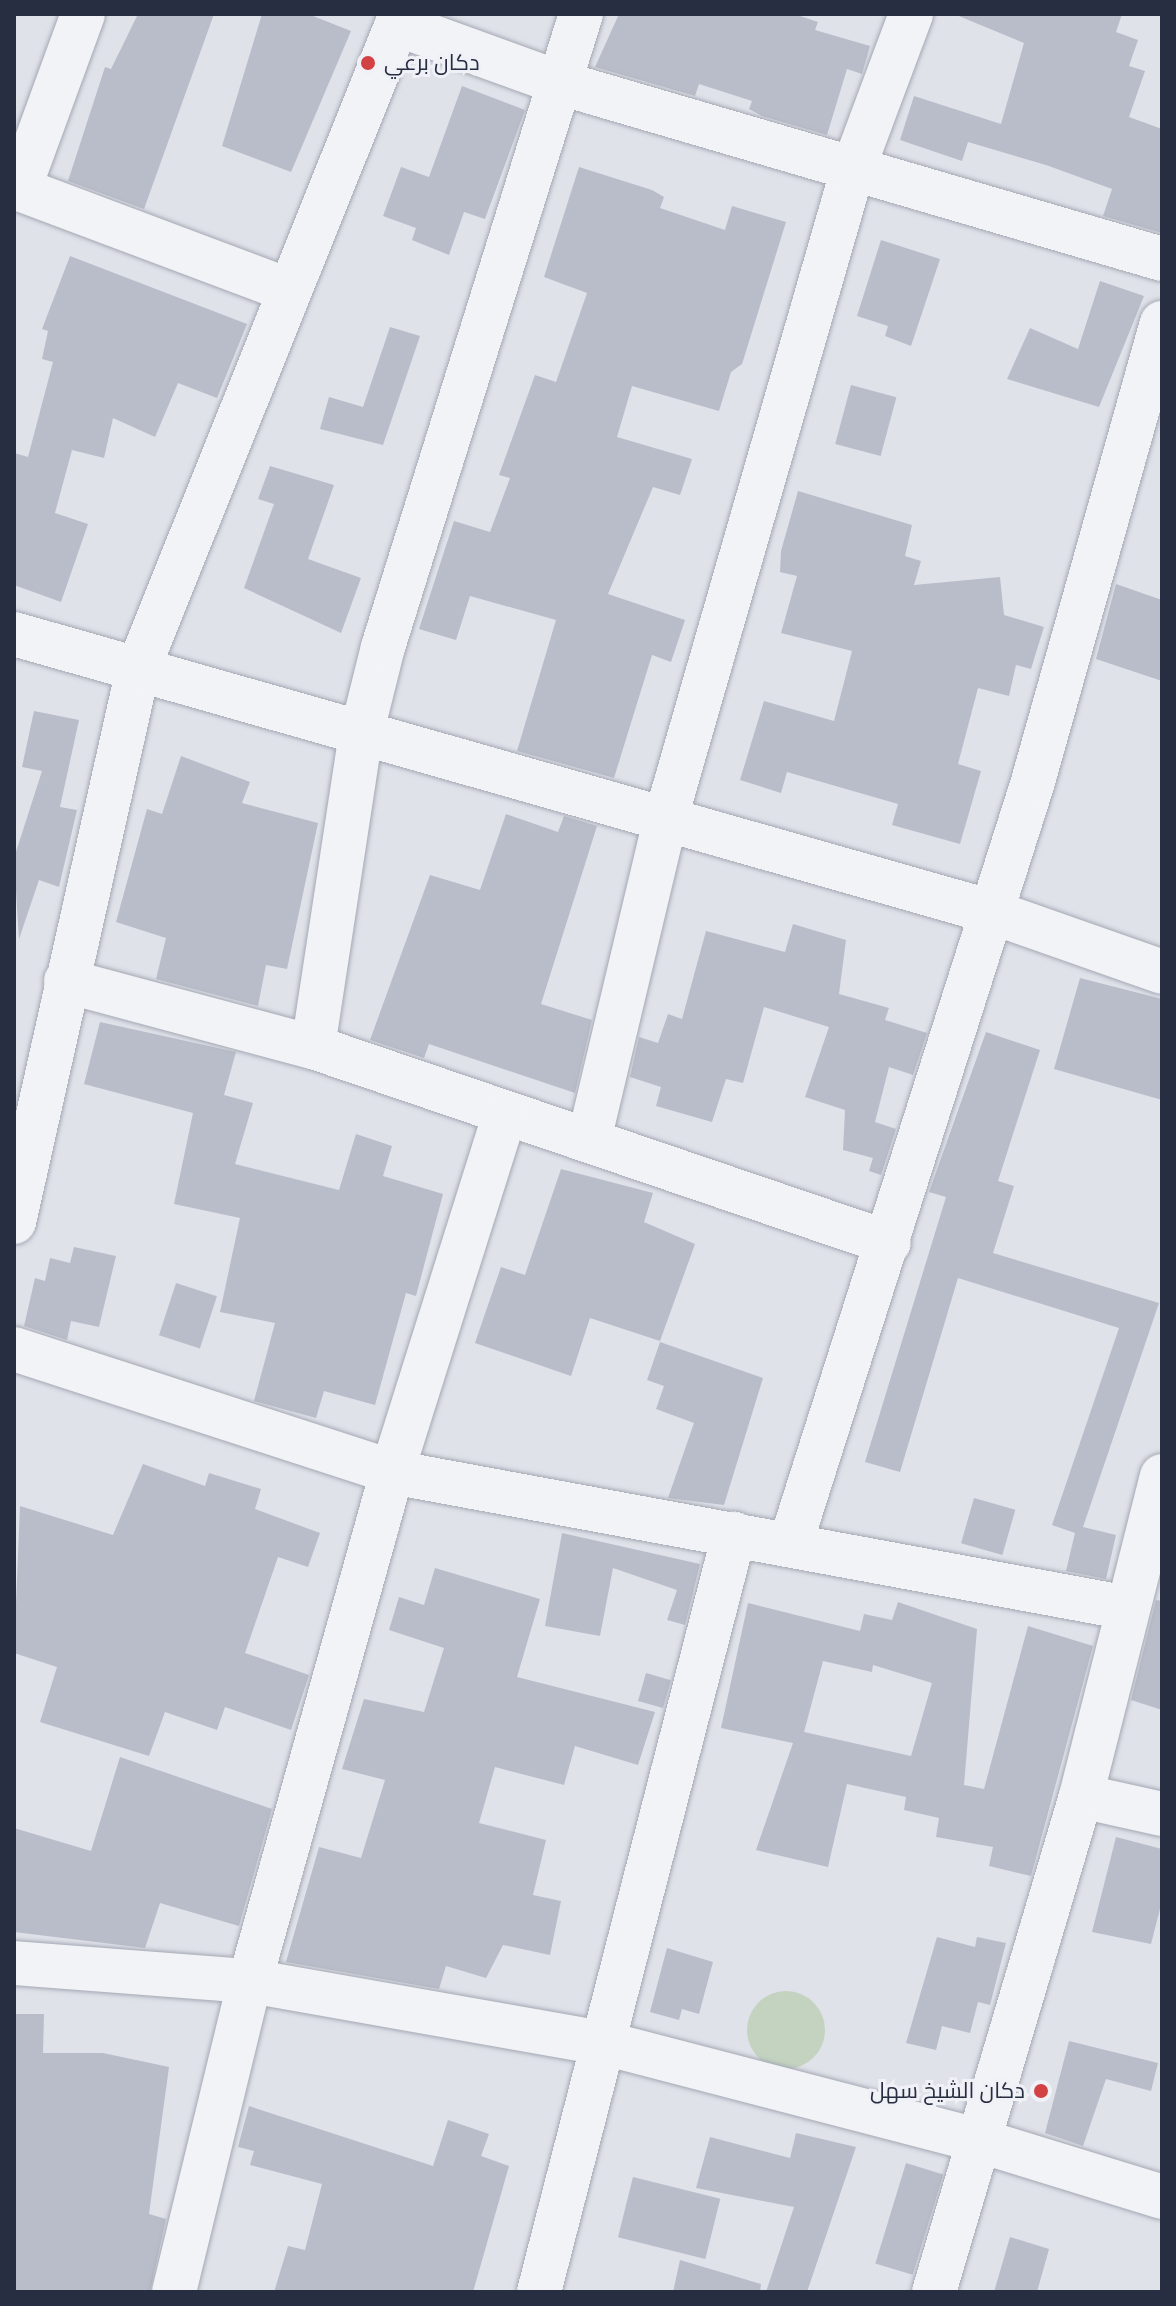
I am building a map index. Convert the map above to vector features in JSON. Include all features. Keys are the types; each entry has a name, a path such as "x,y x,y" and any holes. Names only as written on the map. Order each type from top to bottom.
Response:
{"street":[{"path":"83,14 16,188 285,289"},
{"path":"313,1047 361,735 557,82 581,14"},
{"path":"589,1140 664,824 852,172 911,14"},
{"path":"14,1222 138,669 285,289 399,19 557,82 852,172 1162,259"},
{"path":"790,1545 889,1243 992,912 1162,323"},
{"path":"14,634 664,824 992,912 1162,972"},
{"path":"66,981 313,1047 889,1243"},
{"path":"174,2292 250,1981 392,1472 505,1113"},
{"path":"14,1349 392,1472 1128,1608"},
{"path":"934,2292 974,2139 1081,1796 1128,1608 1159,1500"},
{"path":"539,2292 608,2044 734,1534"},
{"path":"1081,1796 1162,1814"},
{"path":"14,1963 250,1981 608,2044 974,2139 1162,2197"}],"green space":[{"path":"786,1991 801,1994 818,2008 825,2030 822,2045 808,2062 786,2069 771,2066 754,2052 747,2030 750,2015 764,1998"}],"building":[{"path":"138,14 214,14 144,209 68,181 105,67 111,69"},
{"path":"262,14 308,14 351,31 291,172 222,146"},
{"path":"619,14 794,14 818,22 815,30 870,46 862,74 847,69 827,135 762,116 749,109 752,101 699,84 695,96 595,67"},
{"path":"954,14 1122,14 1116,32 1138,40 1129,66 1145,71 1129,117 1162,129 1162,233 1103,216 1112,189 1046,165 968,142 962,161 900,140 914,96 1001,124 1024,43"},
{"path":"462,86 525,110 485,219 464,212 449,255 412,240 416,228 383,216 401,167 429,177"},
{"path":"579,167 652,190 664,197 660,208 725,230 732,206 786,222 742,364 731,372 719,411 632,386 617,437 692,459 680,495 653,487 608,594 685,620 671,662 652,655 614,778 517,751 556,620 470,596 456,640 419,629 454,521 490,532 510,478 499,475 535,375 556,382 587,293 544,277"},
{"path":"881,240 940,259 911,346 885,336 888,326 857,316"},
{"path":"70,256 247,324 217,398 178,383 155,437 113,418 104,458 72,450 55,513 88,524 61,602 14,585 14,453 28,457 53,362 42,359 48,331 42,329"},
{"path":"1100,281 1144,296 1099,407 1007,379 1030,328 1078,349"},
{"path":"390,327 420,336 383,445 320,429 329,397 363,407"},
{"path":"851,385 896,397 881,456 835,444"},
{"path":"270,466 334,485 308,559 361,578 341,633 244,588 274,504 258,499"},
{"path":"798,491 912,525 905,556 921,561 914,585 1000,577 1004,615 1044,627 1031,669 1016,665 1009,696 978,688 958,764 981,771 960,844 892,825 898,804 787,772 781,793 740,780 764,701 834,721 852,651 781,633 797,576 780,572 781,551"},
{"path":"1116,584 1162,600 1162,681 1096,659"},
{"path":"34,711 79,720 60,807 77,810 59,887 39,880 19,939 14,858 42,771 22,767"},
{"path":"181,756 250,782 242,803 318,823 287,969 266,965 258,1006 156,979 166,938 116,922 147,809 162,814"},
{"path":"506,814 558,832 564,816 597,826 541,1004 592,1020 575,1093 429,1044 424,1058 370,1040 430,875 480,890"},
{"path":"793,924 846,940 839,994 889,1008 885,1020 927,1033 913,1075 889,1067 875,1122 896,1129 881,1175 869,1171 873,1158 843,1150 845,1110 805,1097 829,1027 764,1007 743,1083 726,1079 712,1122 656,1106 661,1087 630,1077 639,1037 658,1043 668,1014 682,1019 706,931 785,952"},
{"path":"1080,978 1162,999 1162,1100 1054,1069"},
{"path":"100,1022 236,1052 224,1095 253,1103 235,1164 339,1190 356,1134 392,1146 383,1176 443,1194 416,1296 406,1293 375,1405 324,1391 316,1418 254,1401 275,1323 220,1312 240,1218 174,1204 193,1113 84,1084"},
{"path":"986,1032 1040,1050 998,1181 1014,1186 993,1253 1159,1303 1083,1527 1116,1535 1106,1579 1066,1571 1075,1533 1052,1525 1119,1328 958,1278 900,1472 865,1462 946,1197 929,1192"},
{"path":"561,1169 653,1193 644,1222 695,1244 660,1341 590,1318 571,1376 475,1343 501,1267 525,1275"},
{"path":"74,1247 116,1256 99,1327 71,1321 67,1340 24,1326 35,1278 45,1281 50,1258 70,1263"},
{"path":"176,1283 217,1296 200,1349 159,1335"},
{"path":"660,1342 763,1378 724,1505 668,1498 694,1423 656,1409 664,1386 647,1380"},
{"path":"143,1464 205,1486 209,1473 261,1489 255,1509 320,1533 308,1567 278,1557 245,1653 309,1675 291,1730 225,1707 217,1730 165,1712 149,1756 40,1722 57,1667 14,1653 20,1506 113,1535"},
{"path":"974,1498 1015,1510 1002,1555 961,1543"},
{"path":"562,1533 700,1564 685,1625 667,1620 677,1590 613,1568 600,1636 545,1626"},
{"path":"435,1568 540,1599 517,1677 655,1712 638,1765 575,1746 564,1785 495,1767 479,1823 546,1840 533,1895 561,1901 550,1955 503,1945 486,1978 446,1966 439,1989 286,1962 319,1847 361,1858 385,1780 342,1769 364,1699 424,1712 444,1648 389,1630 399,1597 424,1605"},
{"path":"1156,1600 1162,1601 1162,1710 1131,1700"},
{"path":"898,1602 977,1629 964,1785 984,1789 1028,1626 1093,1646 1031,1876 989,1866 993,1847 936,1837 939,1818 904,1810 906,1797 847,1784 828,1867 756,1850 793,1743 721,1728 748,1603 860,1631 864,1614 892,1620","holes":["823,1661 872,1672 873,1665 932,1683 911,1756 804,1732"]},
{"path":"646,1673 671,1680 663,1708 638,1701"},
{"path":"120,1757 272,1809 239,1926 160,1903 145,1948 14,1932 14,1828 91,1851"},
{"path":"1116,1837 1162,1849 1162,1901 1151,1944 1092,1932"},
{"path":"937,1937 975,1947 977,1937 1006,1943 990,2005 978,2002 970,2033 942,2026 936,2050 906,2043"},
{"path":"667,1948 713,1962 699,2014 682,2009 679,2020 650,2012"},
{"path":"14,2014 44,2014 43,2053 103,2053 169,2067 149,2214 166,2219 150,2292 14,2292"},
{"path":"1069,2041 1158,2063 1151,2091 1106,2079 1083,2146 1045,2133"},
{"path":"249,2106 433,2166 448,2120 489,2134 481,2156 509,2166 473,2292 274,2292 288,2246 305,2250 322,2184 250,2165 254,2151 238,2147"},
{"path":"796,2133 856,2147 807,2292 766,2292 794,2207 696,2188 710,2137 790,2158"},
{"path":"906,2163 943,2174 913,2275 875,2263"},
{"path":"633,2177 720,2199 705,2259 618,2237"},
{"path":"1010,2237 1049,2249 1037,2292 994,2292"},
{"path":"680,2260 761,2284 760,2292 673,2292"}],"place":[{"name":"دكان برعي","path":"368,63"},
{"name":"دكان الشيخ سهل","path":"1041,2091"}]}
